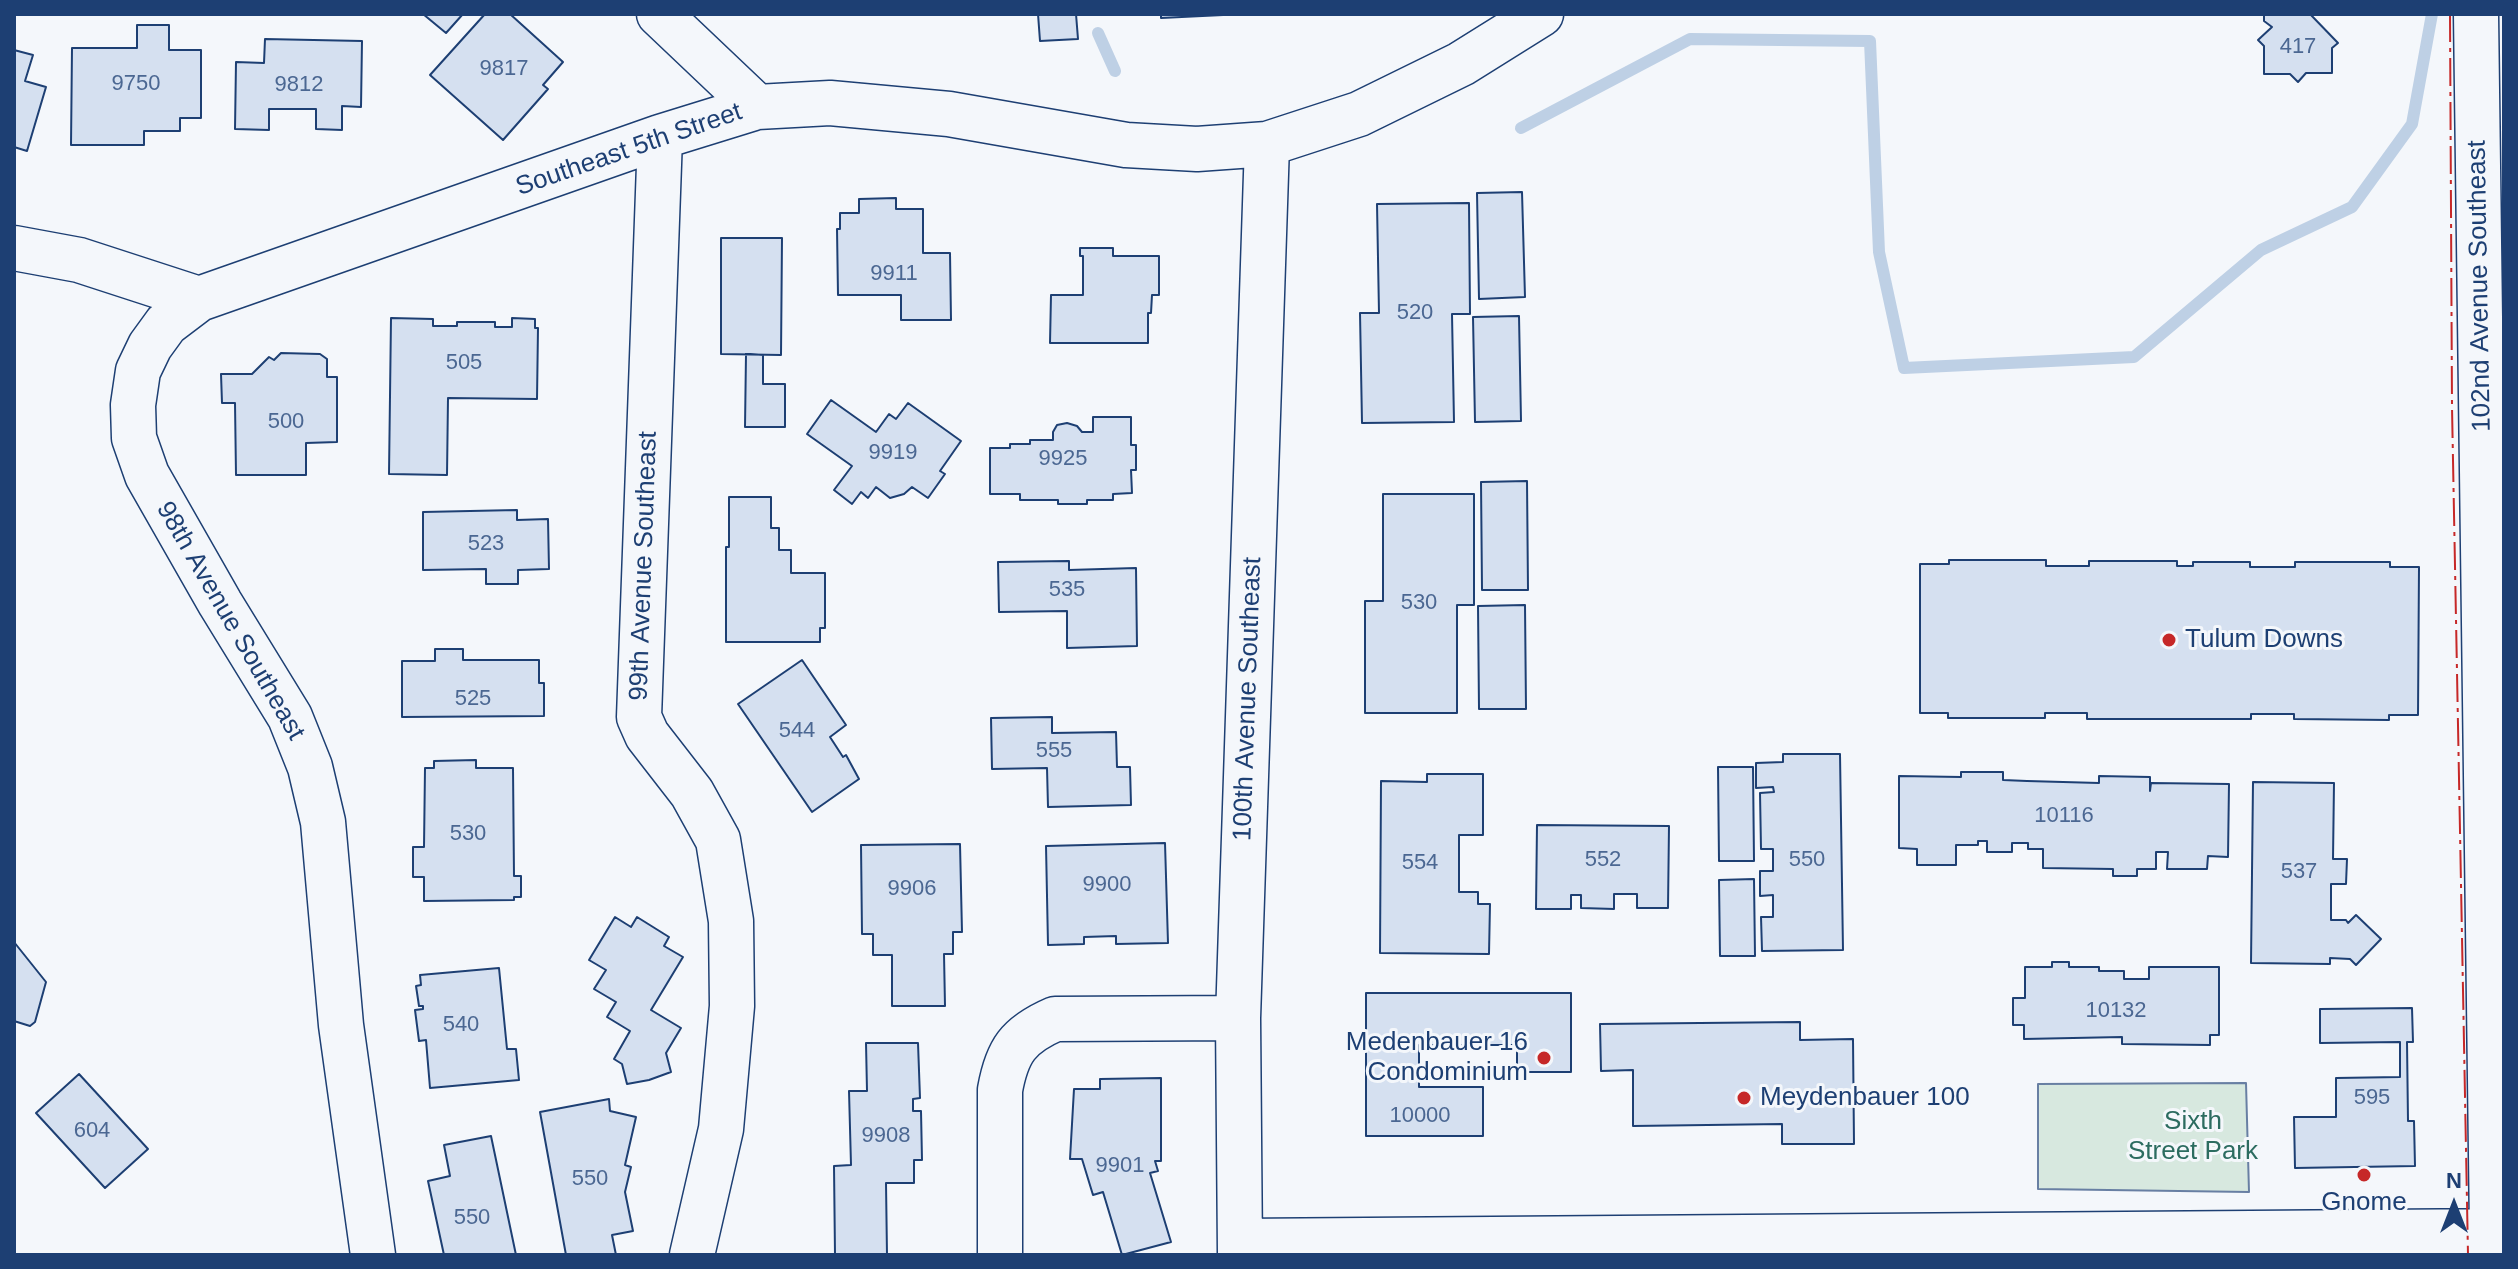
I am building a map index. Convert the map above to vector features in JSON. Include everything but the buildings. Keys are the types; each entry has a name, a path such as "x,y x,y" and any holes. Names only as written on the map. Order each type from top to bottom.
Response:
{"street":[{"path":"659,14 757,107"},
{"name":"Southeast 5th Street","path":"199,299 660,137 757,107 830,103 949,114 1126,145 1197,149 1267,144 1359,114 1461,64 1541,14"},
{"name":"102nd Avenue Southeast","path":"2476,14 2495,795 2498,1231"},
{"name":"99th Avenue Southeast","path":"660,137 639,717 647,735 692,793 718,840 731,921 732,1006 721,1129 692,1255"},
{"name":"100th Avenue Southeast","path":"1240,1248 1238,1018 1267,144"},
{"path":"14,248 79,260 199,299"},
{"name":"98th Avenue Southeast","path":"199,299 166,324 150,346 138,371 133,405 134,438 147,475 290,717 310,767 323,822 341,1025 373,1255"},
{"path":"1000,1254 1000,1090 1005,1065 1016,1045 1033,1029 1055,1019 1238,1018"},
{"path":"1240,1248 2498,1231"}],"green space":[{"name":"Sixth Street Park","path":"2246,1083 2249,1192 2038,1189 2038,1084"}],"waterway":[{"path":"1521,128 1690,39 1870,41 1879,252 1904,368 2134,357 2261,250 2352,207 2412,124 2432,14"},
{"path":"1098,33 1115,71"}],"power":[{"path":"2450,14 2452,407 2468,1255"}],"place":[{"name":"Tulum Downs","path":"2169,640"},
{"name":"Medenbauer 16 Condominium","path":"1544,1058"},
{"name":"Meydenbauer 100","path":"1744,1098"},
{"name":"Gnome","path":"2364,1175"}]}
